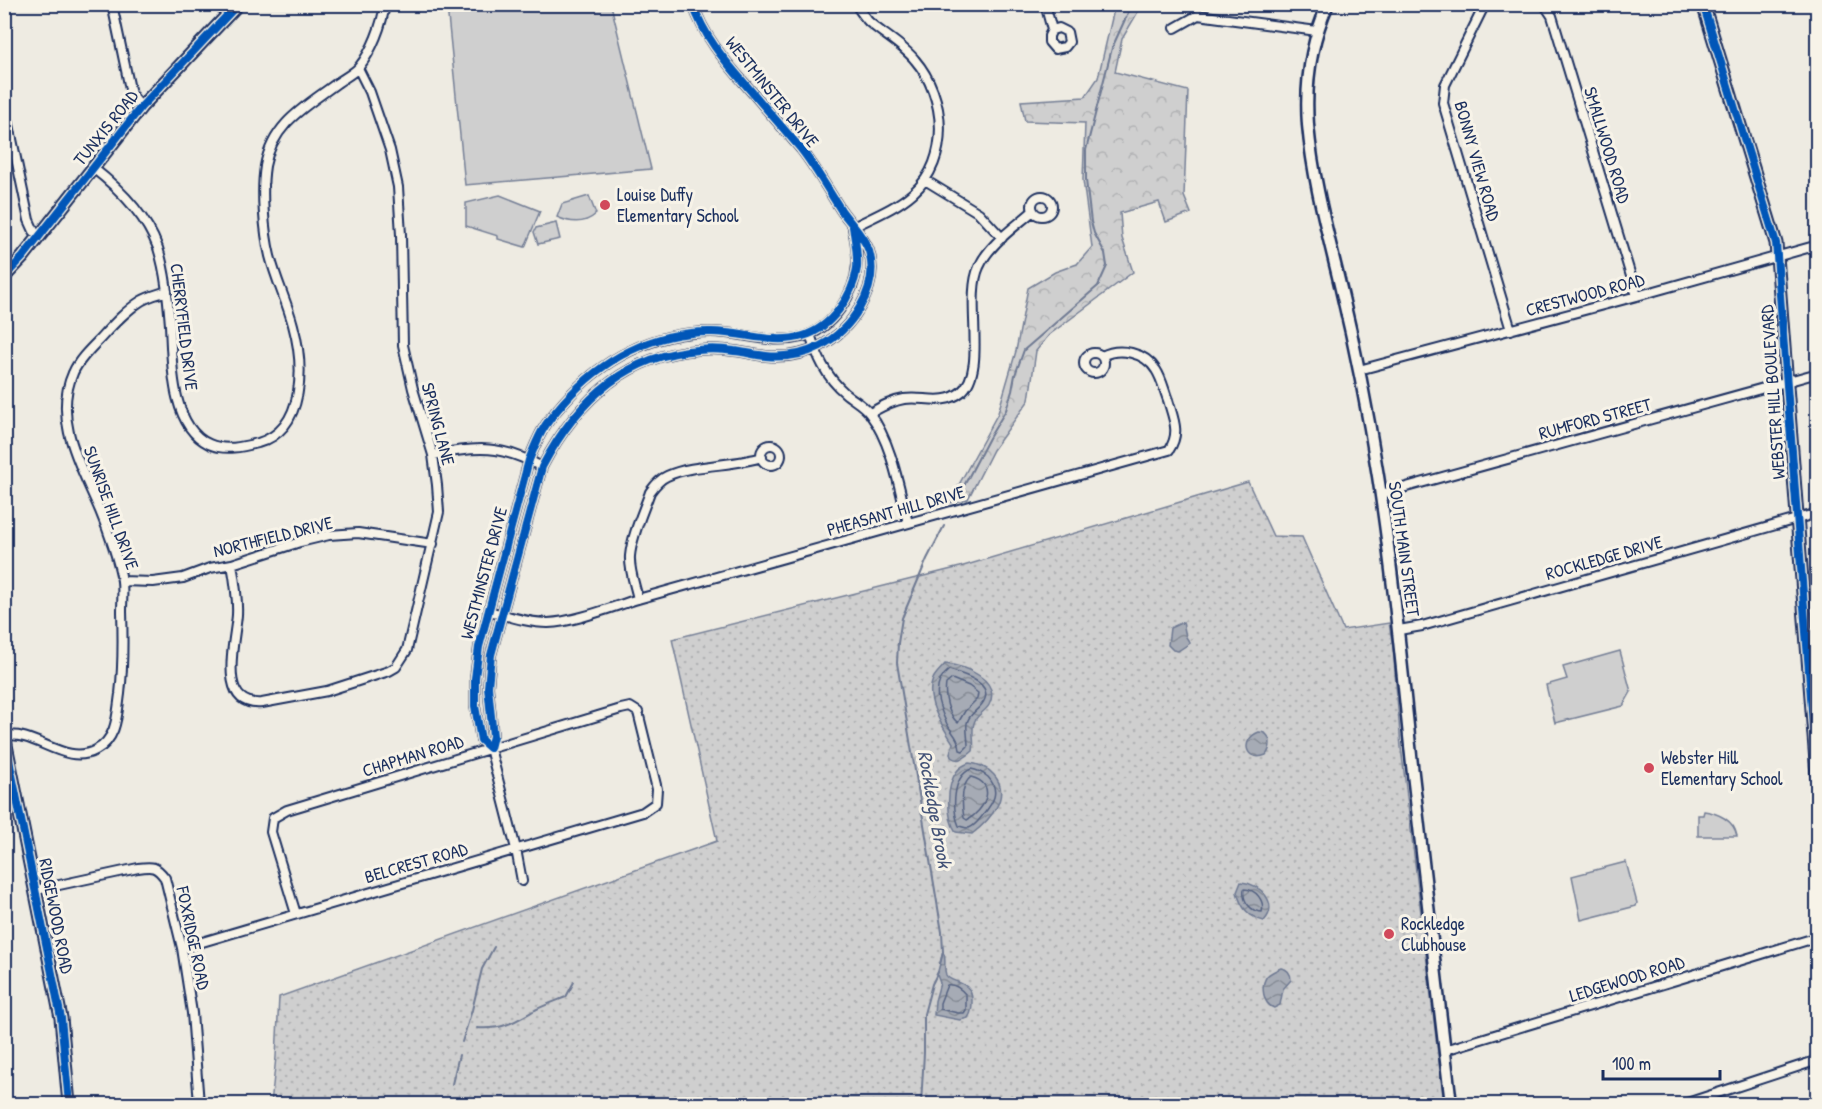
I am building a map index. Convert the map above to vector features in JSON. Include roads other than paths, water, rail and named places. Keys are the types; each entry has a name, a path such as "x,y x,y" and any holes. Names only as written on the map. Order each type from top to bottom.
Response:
{"main road":[{"name":"TUNXIS ROAD","path":"4,277 39,237 141,107 238,4"},
{"name":"SOUTH MAIN STREET","path":"1328,4 1317,31 1310,69 1308,95 1312,163 1323,220 1359,370 1381,494 1399,630 1452,1104"},
{"name":"WEBSTER HILL BOULEVARD","path":"1703,4 1774,234 1778,256 1798,519 1813,667 1818,788"},
{"name":"RIDGEWOOD ROAD","path":"5,736 61,1018 69,1104"}],"street":[{"path":"112,4 131,94 141,107"},
{"path":"358,68 375,38 385,4"},
{"name":"WESTMINSTER DRIVE","path":"522,881 490,748 493,736 488,687 490,655 503,615 542,467 552,447 579,410 596,393 615,378 636,367 666,356 695,350 734,351 783,357 815,350 831,341 848,326 869,289 872,270 865,242 803,152 718,51 704,30 693,4"},
{"path":"853,227 898,204 912,194 925,180 936,156 940,135 934,94 921,67 914,58 868,21 855,4"},
{"path":"1006,4 1014,6 1032,4"},
{"path":"1045,4 1052,30"},
{"name":"BONNY VIEW ROAD","path":"1485,4 1445,85 1443,103 1511,330"},
{"name":"SMALLWOOD ROAD","path":"1544,4 1552,16 1637,296"},
{"path":"1175,28 1198,15 1317,31"},
{"name":"CHERRYFIELD DRIVE","path":"93,168 133,205 146,224 157,247 167,291 171,364 175,388 181,411 194,434 209,444 226,449 244,447 266,440 281,430 291,416 296,401 299,362 293,325 270,255 265,219 265,168 270,147 279,130 292,116 358,68"},
{"name":"SPRING LANE","path":"232,564 237,590 237,613 231,677 234,690 244,700 254,704 327,691 389,671 396,667 407,650 439,512 433,455 413,389 403,345 398,187 384,131 370,92 358,68"},
{"path":"4,101 29,220 39,237"},
{"path":"925,180 979,213 1002,238"},
{"path":"870,413 902,399 951,398 968,385 974,365 976,276 983,259 1002,238 1034,211"},
{"name":"WESTMINSTER DRIVE","path":"490,748 481,740 475,706 475,678 479,647 529,460 542,431 553,414 570,395 615,358 663,339 694,333 734,333 769,339 794,338 810,334 839,309 852,286 857,267 853,227"},
{"name":"CRESTWOOD ROAD","path":"1359,370 1818,245"},
{"name":"SUNRISE HILL DRIVE","path":"5,736 15,735 73,754 86,754 98,750 107,742 116,721 122,676 122,581 100,512 70,439 65,408 67,389 73,372 84,356 116,322 142,300 167,291"},
{"path":"810,334 815,350 832,380 870,413 887,444 908,523"},
{"name":"PHEASANT HILL DRIVE","path":"489,611 533,622 550,623 569,620 1169,450 1176,435 1175,424 1160,378 1154,367 1142,356 1129,352 1110,351 1102,356"},
{"name":"RUMFORD STREET","path":"1381,494 1818,373"},
{"path":"433,455 460,449 482,448 504,451 542,467"},
{"path":"638,599 630,557 650,492 655,486 668,475 682,471 762,457"},
{"name":"ROCKLEDGE DRIVE","path":"1399,630 1422,626 1818,513"},
{"name":"NORTHFIELD DRIVE","path":"122,581 153,582 183,578 210,568 232,564 329,535 358,533 433,544"},
{"name":"CHAPMAN ROAD","path":"296,914 271,832 273,818 287,810 630,707 638,712 641,719 657,789 656,803"},
{"name":"BELCREST ROAD","path":"182,948 644,812 656,803"},
{"name":"FOXRIDGE ROAD","path":"36,890 152,866 165,878 182,948 192,1013 200,1104"},
{"name":"LEDGEWOOD ROAD","path":"1445,1050 1818,937"},
{"path":"1684,1104 1818,1060"}],"water":[{"path":"1183,622 1186,637 1190,643 1178,651 1173,650 1168,645 1170,628"},
{"path":"945,664 962,667 979,676 986,681 992,696 989,705 974,723 973,751 960,759 951,757 953,743 936,713 931,696 933,679"},
{"path":"1259,732 1269,737 1270,744 1266,755 1259,757 1250,753 1247,745 1249,740"},
{"path":"969,763 983,766 991,772 999,783 1001,791 1000,799 992,815 972,834 956,832 949,810 949,792 953,777 959,768"},
{"path":"1241,882 1261,890 1269,901 1270,908 1264,921 1254,917 1243,907 1237,892"},
{"path":"943,952 948,978 965,985 971,993 972,1007 968,1018 960,1020 934,1015 940,983 937,975"},
{"path":"1281,968 1289,972 1291,980 1283,989 1280,1005 1274,1008 1265,999 1264,985 1267,976"}],"waterway":[{"name":"Rockledge Brook","path":"956,501 1006,410 1024,350 1098,286 1107,266 1105,253 1091,222 1086,180 1086,150 1112,48 1132,4"},
{"name":"Rockledge Brook","path":"940,964 943,952 942,932 897,663 902,618 944,526"},
{"path":"462,1042 482,969 494,947"},
{"name":"Rockledge Brook","path":"921,1104 924,1014 932,984 938,972"},
{"path":"477,1028 494,1028 508,1024 566,997 574,982"},
{"path":"452,1084 459,1055"},
{"path":"448,1104 449,1098"}],"place":[{"name":"Louise Duffy Elementary School","path":"605,205"},
{"name":"Webster Hill Elementary School","path":"1649,768"},
{"name":"Rockledge Clubhouse","path":"1389,934"}]}
